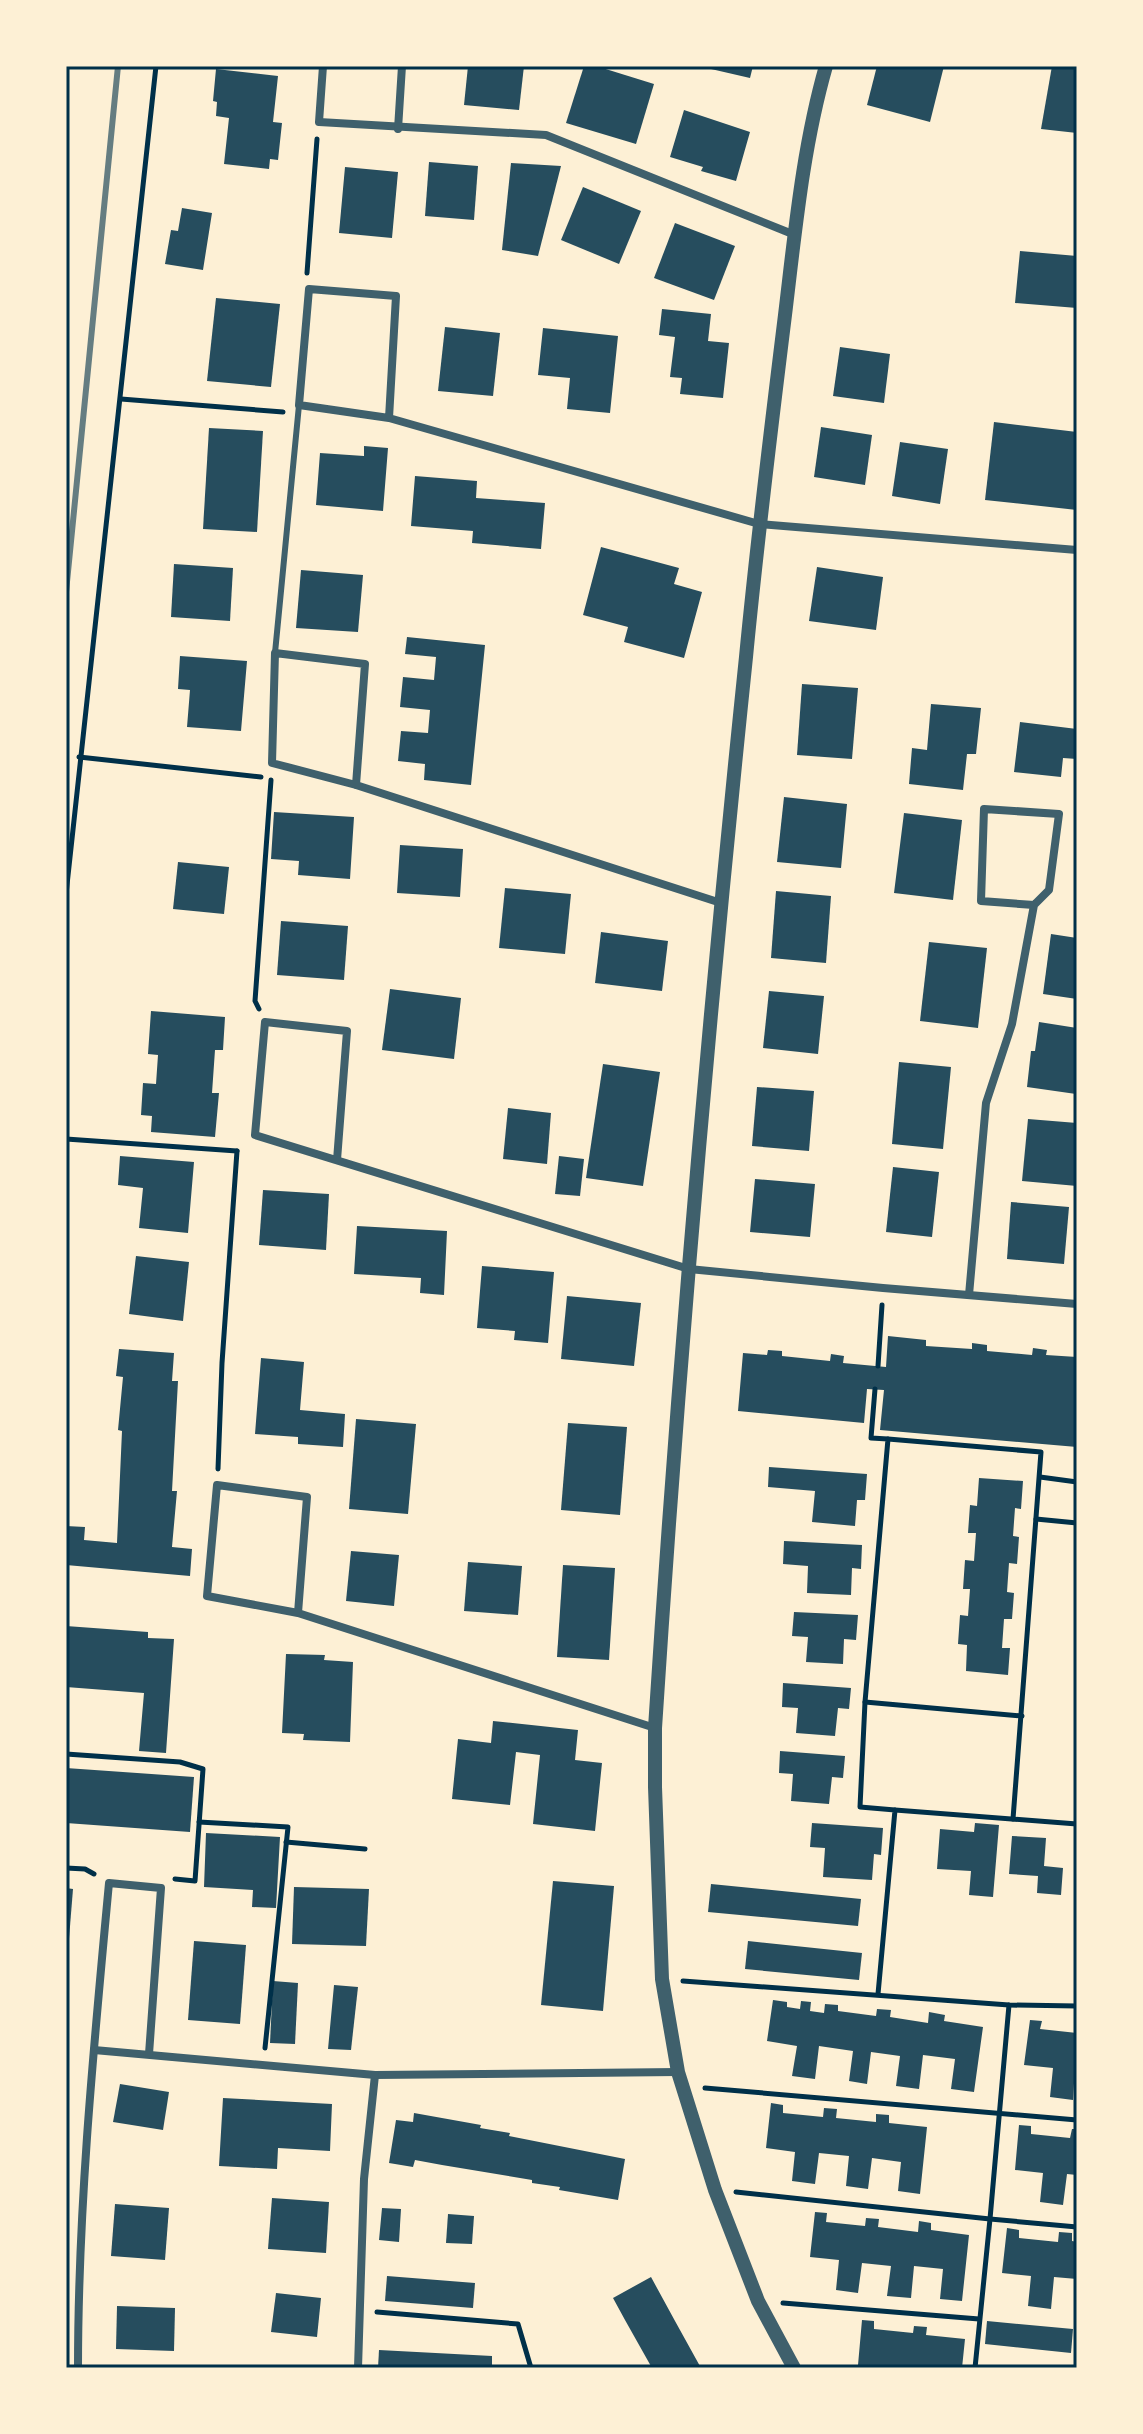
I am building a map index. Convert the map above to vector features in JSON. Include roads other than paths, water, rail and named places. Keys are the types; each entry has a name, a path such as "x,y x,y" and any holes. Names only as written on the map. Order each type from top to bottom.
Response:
{"street":[{"path":"323,66 319,122 398,129 546,135 795,235"},
{"path":"398,129 402,66"},
{"path":"794,2368 758,2301 715,2190 681,2079 662,1979 655,1728 689,1269 759,524 795,235 816,99 826,66"},
{"path":"389,418 396,296 309,289 299,409 389,418 759,524 1077,550"},
{"path":"356,785 365,664 275,653 272,763 356,785 721,903"},
{"path":"969,1295 986,1103 1012,1024 1034,905 1049,890 1059,814 984,809 981,901 1034,905"},
{"path":"337,1160 347,1031 265,1022 255,1135 689,1269 1077,1304"},
{"path":"298,1613 307,1497 217,1485 207,1596 298,1613 655,1728"},
{"path":"78,2368 78,2282 109,1883 161,1888 149,2054"},
{"path":"94,2050 375,2075 681,2079"},
{"path":"358,2368 364,2179 375,2075"}],"lane":[{"path":"275,653 299,409"}],"railway":[{"path":"66,592 118,66"}]}
